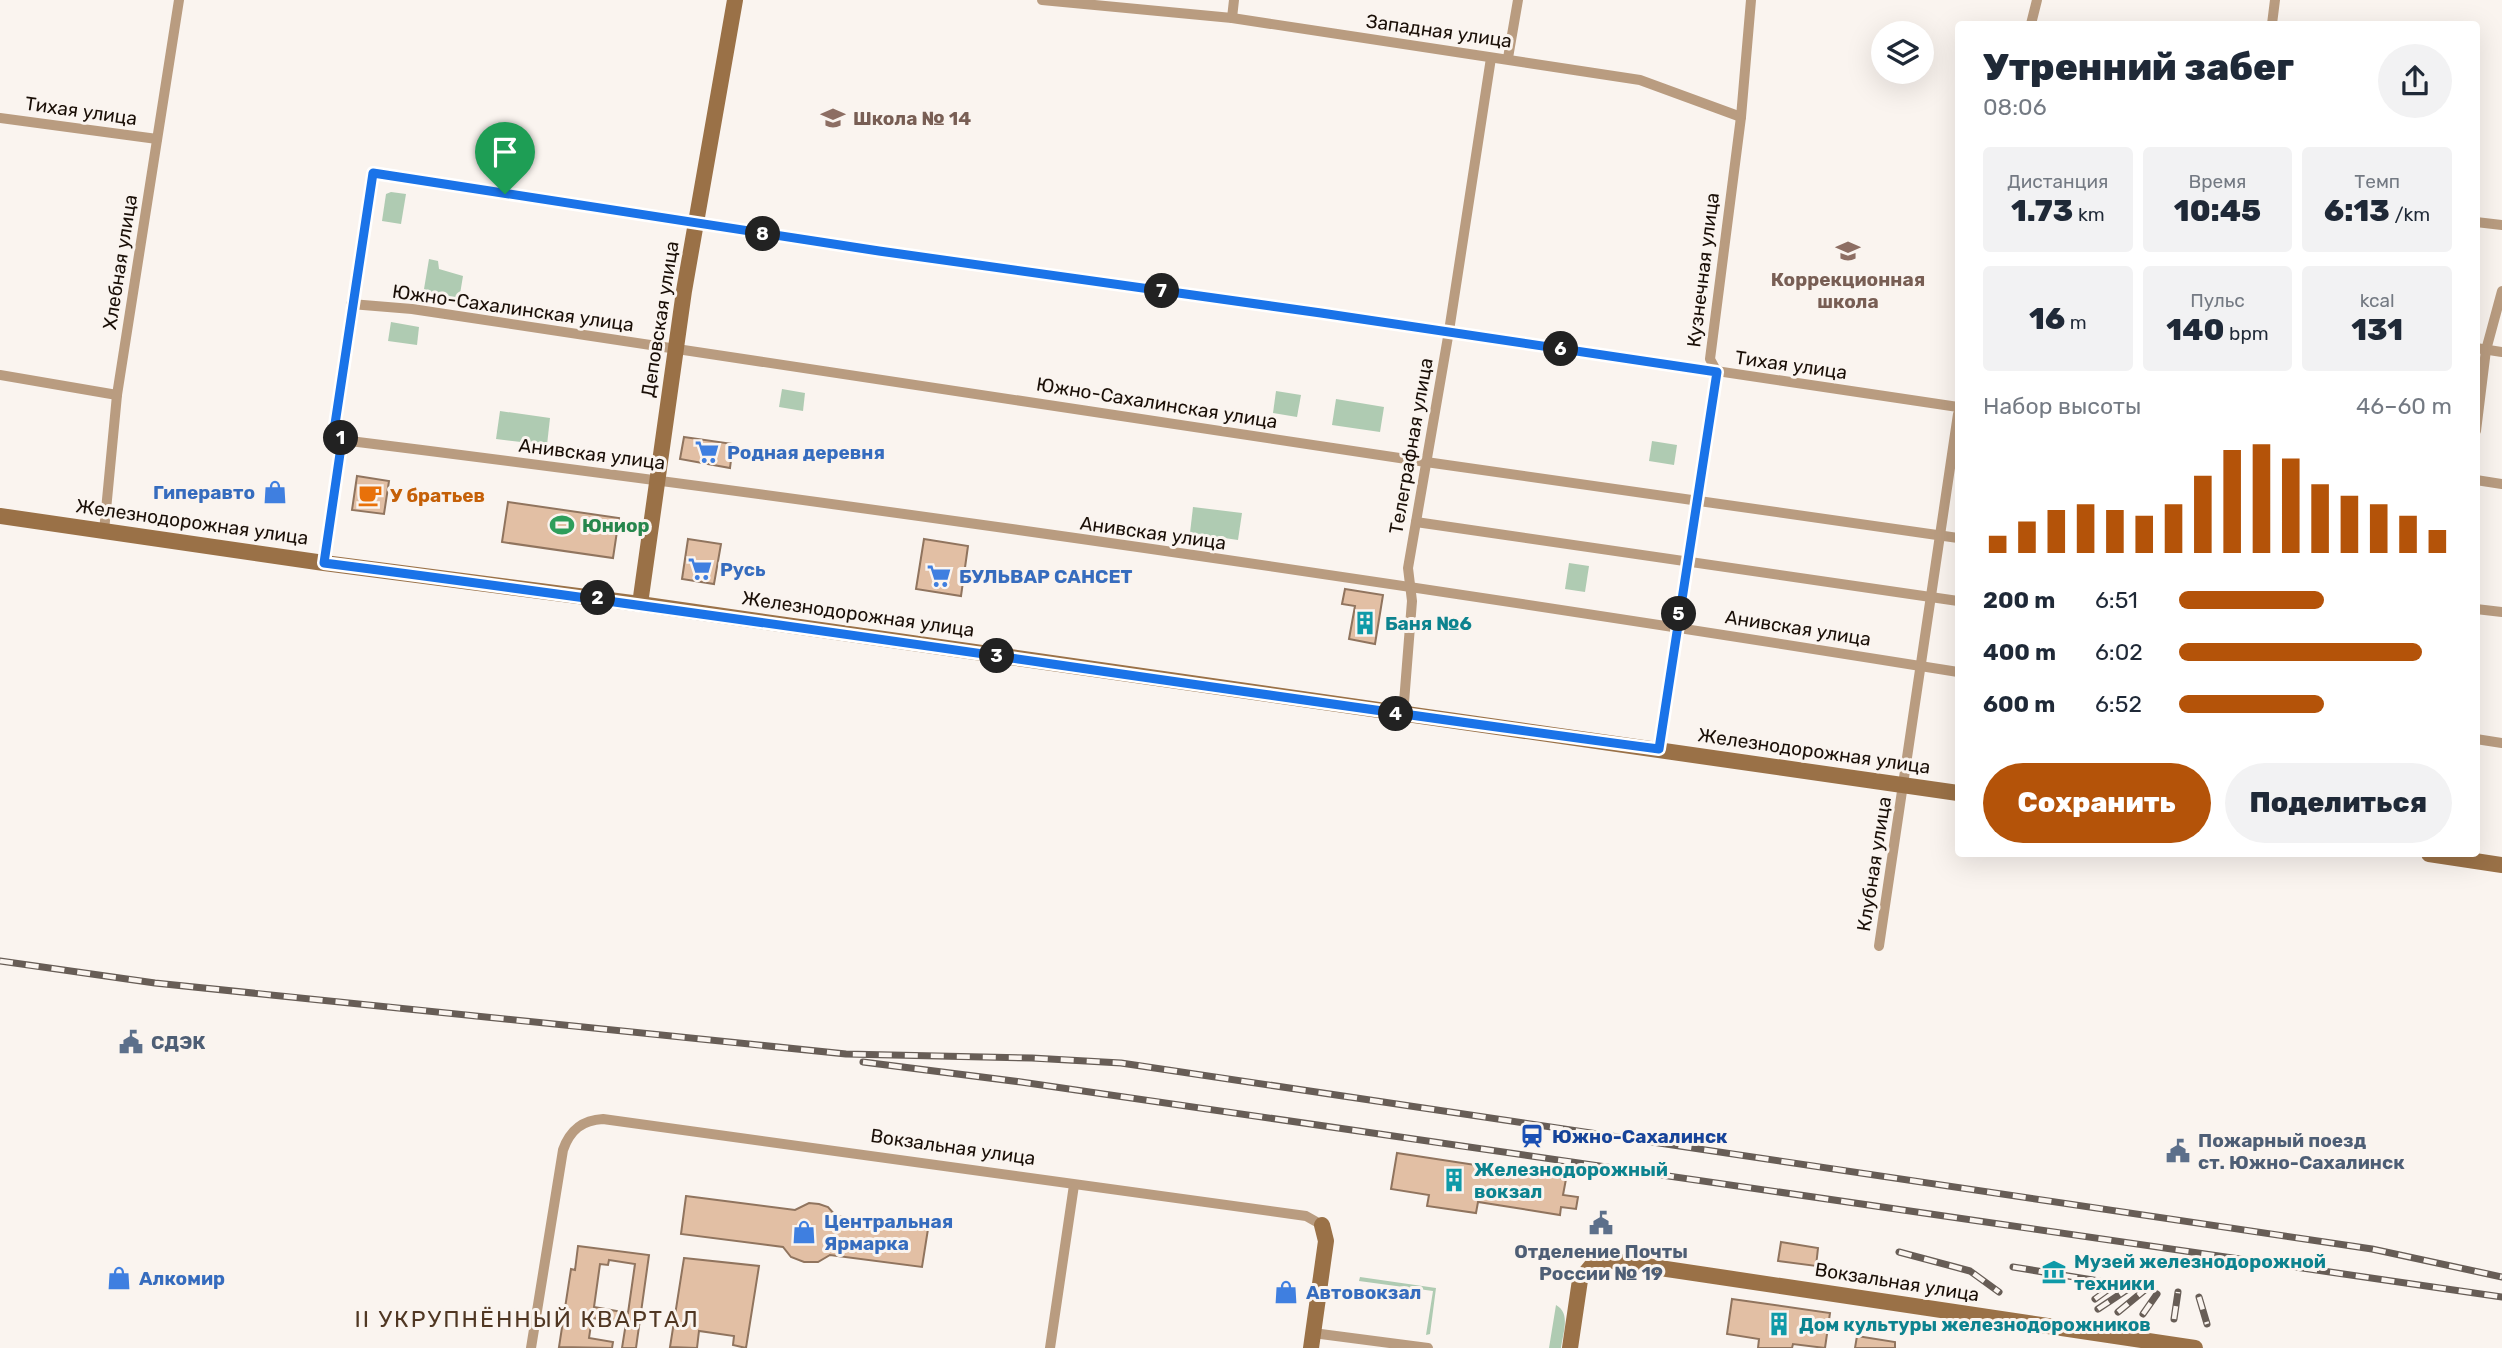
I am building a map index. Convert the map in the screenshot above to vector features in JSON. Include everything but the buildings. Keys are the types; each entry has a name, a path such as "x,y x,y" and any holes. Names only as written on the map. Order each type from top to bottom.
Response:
{"main road":[{"name":"Деповская улица","path":"640,604 676,350 735,0"},
{"name":"Железнодорожная улица","path":"0,516 324,563 640,604 1955,793"},
{"path":"2449,857 2502,865"},
{"path":"1312,1340 1326,1241 1322,1225"},
{"name":"Вокзальная улица","path":"1570,1348 1580,1280 1593,1264 1606,1261 2195,1348"}],"street":[{"name":"Хлебная улица","path":"104,531 117,394 178,0"},
{"name":"Западная улица","path":"1042,0 1231,18 1640,80 1741,117"},
{"path":"1231,18 1234,0"},
{"path":"1508,58 1518,0"},
{"name":"Кузнечная улица","path":"1659,749 1717,372 1710,359 1741,117 1751,0"},
{"path":"2032,21 2037,0"},
{"path":"2272,21 2275,0"},
{"name":"Телеграфная улица","path":"1402,715 1412,601 1409,568 1449,331 1490,58"},
{"name":"Тихая улица","path":"0,118 157,139"},
{"name":"Тихая улица","path":"351,304 373,173 697,224 1449,331 1955,407"},
{"path":"2480,222 2502,225"},
{"path":"2502,291 2481,349 2502,352"},
{"path":"324,563 342,440 335,424 351,304"},
{"name":"Южно-Сахалинская улица","path":"351,304 412,309 1426,462 1955,538"},
{"path":"0,375 117,394"},
{"name":"Клубная улица","path":"1879,946 1905,786 1955,433"},
{"name":"Анивская улица","path":"342,440 657,480 1409,586 1955,672"},
{"path":"2480,481 2502,484"},
{"path":"1416,522 1955,601"},
{"path":"2480,609 2502,612"},
{"path":"2480,740 2502,743"},
{"name":"Вокзальная улица","path":"531,1348 563,1150 568,1136 576,1127 592,1120 604,1119 1306,1216 1322,1225"},
{"path":"1050,1348 1074,1185"},
{"path":"1312,1340 1428,1348"}],"green space":[{"path":"386,194 406,194 401,224 382,221"},
{"path":"429,259 438,261 439,269 463,276 459,300 423,295"},
{"path":"391,322 419,327 417,345 388,341"},
{"path":"782,389 805,393 803,411 779,407"},
{"path":"1276,391 1301,395 1297,417 1273,413"},
{"path":"1336,399 1384,407 1380,432 1332,425"},
{"path":"500,411 550,418 547,445 496,439"},
{"path":"1652,441 1677,445 1674,465 1649,461"},
{"path":"1193,507 1242,513 1238,540 1190,533"},
{"path":"1569,563 1589,566 1585,592 1565,589"},
{"path":"1360,1277 1436,1288 1430,1334 1426,1335 1433,1291 1359,1281"},
{"path":"1556,1305 1565,1318 1564,1330 1561,1348 1549,1348"}],"railway":[{"path":"0,961 155,983 846,1054 1121,1063 2372,1249 2502,1277"},
{"path":"863,1062 1021,1082 2502,1297"},
{"path":"1899,1252 1970,1271 1999,1292"},
{"path":"2013,1267 2099,1281"},
{"path":"2095,1299 2117,1283"},
{"path":"2098,1309 2128,1289"},
{"path":"2118,1312 2146,1289"},
{"path":"2174,1319 2178,1292"},
{"path":"2143,1314 2157,1294"},
{"path":"2199,1297 2207,1324"}],"place":[{"name":"Школа № 14","path":"833,118"},
{"name":"Коррекционная школа","path":"1848,251"},
{"name":"Родная деревня","path":"707,452"},
{"name":"Гиперавто","path":"275,492"},
{"name":"У братьев","path":"370,495"},
{"name":"Юниор","path":"562,525"},
{"name":"Русь","path":"700,569"},
{"name":"БУЛЬВАР САНСЕТ","path":"939,576"},
{"name":"Баня №6","path":"1365,623"},
{"name":"СДЭК","path":"131,1042"},
{"name":"Южно-Сахалинск","path":"1532,1136"},
{"name":"Пожарный поезд ст. Южно-Сахалинск","path":"2178,1151"},
{"name":"Железнодорожный вокзал","path":"1454,1180"},
{"name":"Отделение Почты России № 19","path":"1601,1223"},
{"name":"Центральная Ярмарка","path":"804,1232"},
{"name":"Музей железнодорожной техники","path":"2054,1272"},
{"name":"Алкомир","path":"119,1278"},
{"name":"Автовокзал","path":"1286,1292"},
{"name":"Дом культуры железнодорожников","path":"1779,1324"}],"district":[{"name":"II УКРУПНЁННЫЙ КВАРТАЛ","path":"527,1319"}],"route":[{"path":"373,173 505,194 1717,372 1659,749 1402,715 640,604 324,563 342,440 335,424 351,304 373,173"}]}
